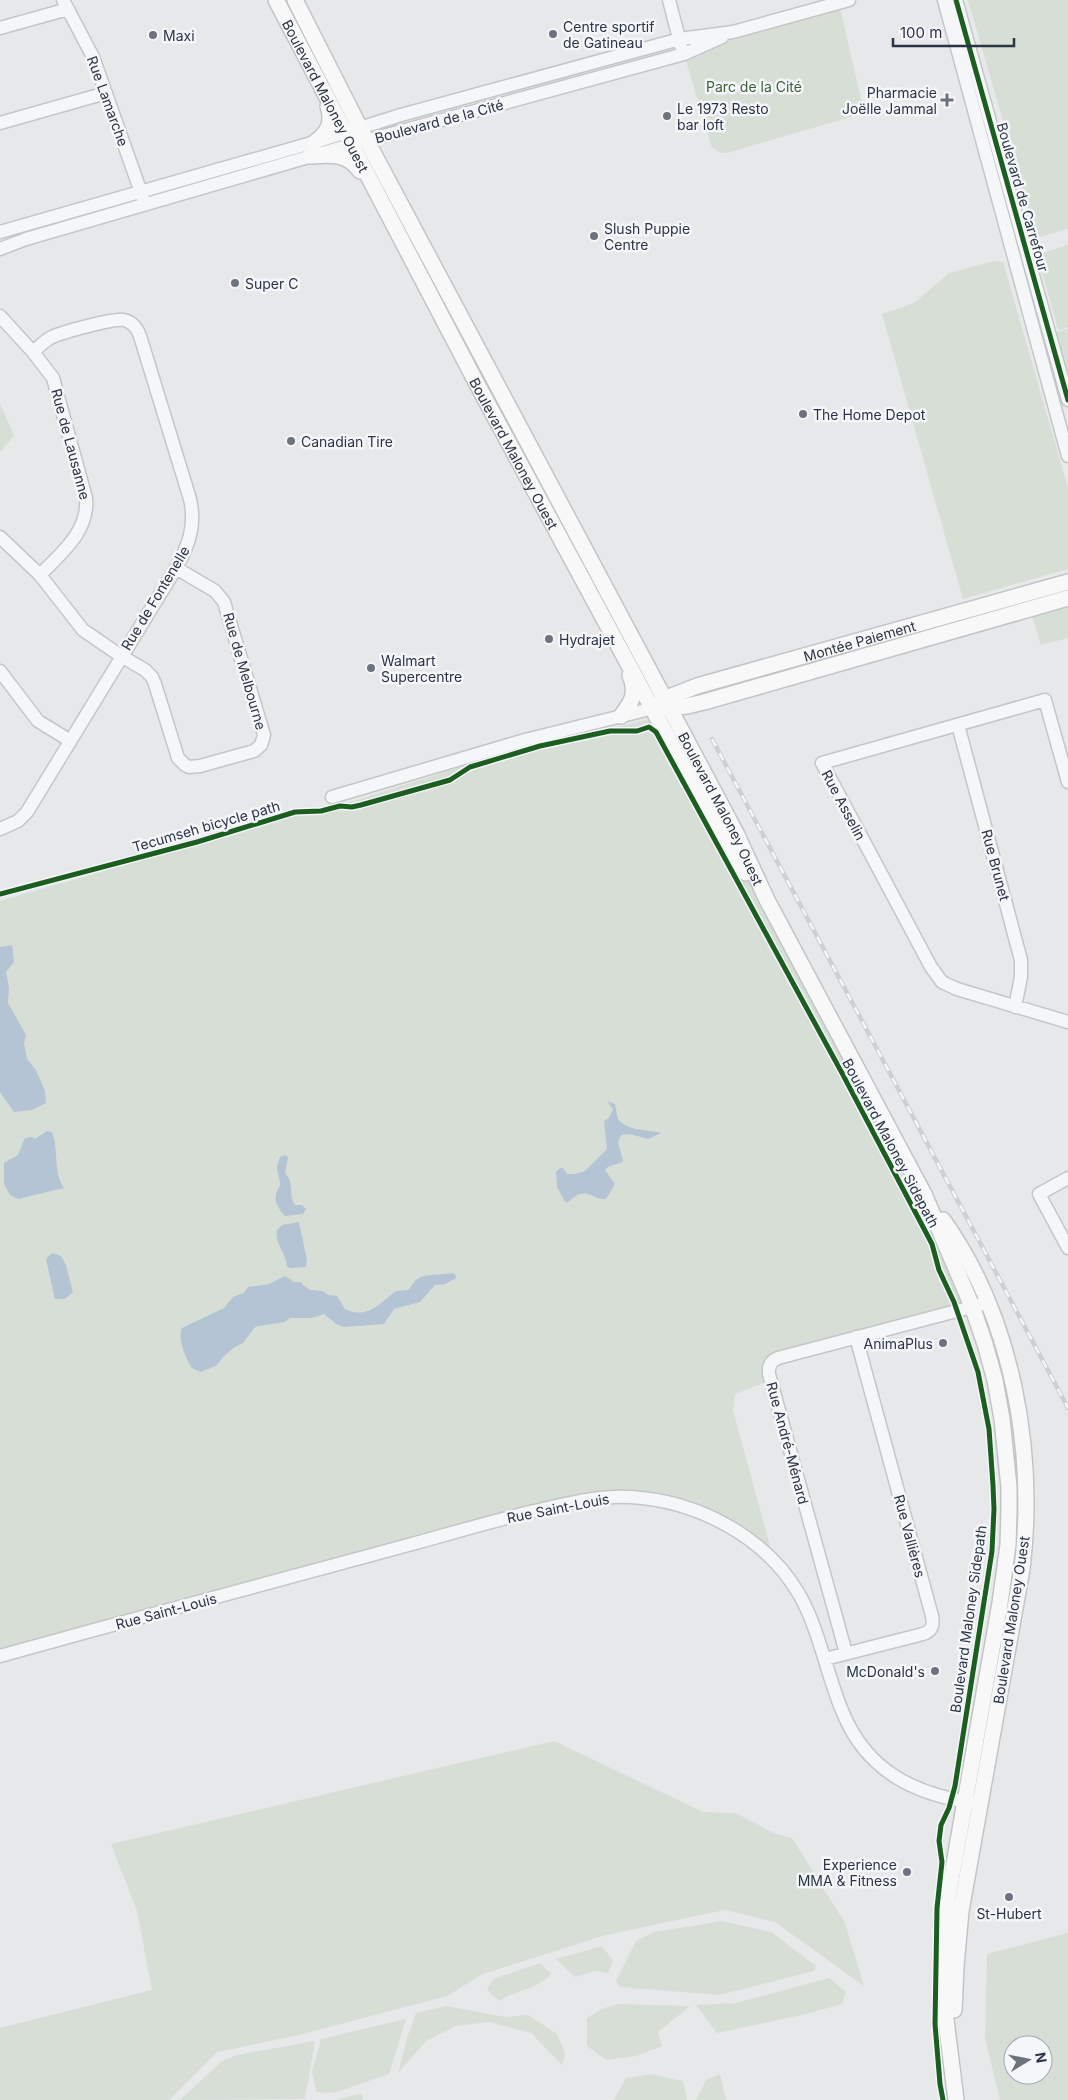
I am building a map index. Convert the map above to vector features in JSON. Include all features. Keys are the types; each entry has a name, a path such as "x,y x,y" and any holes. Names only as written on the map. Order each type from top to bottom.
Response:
{"main road":[{"name":"Boulevard Maloney Ouest","path":"276,0 325,92 356,136 663,705 710,816 742,869 767,900 924,1194 972,1306 991,1361 997,1389 1006,1458 1009,1510 1008,1546 1000,1603 948,1898 944,2004 956,2100"},
{"name":"Boulevard Maloney Ouest","path":"295,0 356,136 385,210 619,645 663,705"},
{"path":"325,92 331,120 326,133 312,149 348,158 357,167 385,210"},
{"name":"Montée Paiement","path":"663,705 697,686 1068,582"},
{"name":"Montée Paiement","path":"663,705 704,702 1068,598"},
{"path":"619,645 634,690 632,702 621,716"},
{"name":"Boulevard Maloney Ouest","path":"924,1194 949,1228 987,1302 1006,1360 1016,1398 1023,1454 1026,1520 1014,1618 980,1804 958,1939 952,2064"}],"street":[{"path":"669,0 684,54"},
{"name":"Boulevard de la Cité","path":"0,249 145,206 312,149 537,79 680,39 733,32 850,0"},
{"name":"Boulevard de Carrefour","path":"944,0 1068,456"},
{"name":"Boulevard de Carrefour","path":"956,0 1068,400"},
{"path":"0,28 65,4"},
{"name":"Rue Lamarche","path":"65,4 93,57 145,206"},
{"name":"Boulevard de la Cité","path":"356,136 542,94 684,54 733,32"},
{"path":"537,79 542,94"},
{"path":"0,123 106,94"},
{"name":"Boulevard de la Cité","path":"0,232 140,191 312,149"},
{"name":"Rue de Lausanne","path":"0,316 49,372 58,390 85,490 87,506 84,522 78,534 40,575"},
{"name":"Rue de Fontenelle","path":"0,829 18,821 27,812 69,740 176,568 185,552 193,525 192,508 137,329 133,324 123,320 111,320 51,337 33,352"},
{"name":"Rue de Melbourne","path":"0,537 40,575 83,630 145,670 152,677 175,752 185,765 190,767 254,751 262,744 263,728 224,602 215,591 176,568"},
{"path":"0,671 38,721 69,740"},
{"name":"Rue Asselin","path":"1068,782 1045,700 822,763 937,975 948,986 1068,1022"},
{"name":"Montée Paiement","path":"332,797 525,740 663,705"},
{"name":"Rue Brunet","path":"958,725 1021,960 1021,976 1015,1007"},
{"path":"1068,1178 1039,1194 1068,1248"},
{"name":"Rue André-Ménard","path":"846,1653 769,1370 771,1363 778,1358 987,1302"},
{"name":"Rue Vallières","path":"825,1658 926,1632 933,1627 856,1337"},
{"name":"Rue Saint-Louis","path":"0,1656 508,1518 582,1501 621,1497 659,1501 690,1509 733,1528 756,1544 774,1561 799,1594 812,1620 842,1712 870,1755 895,1777 918,1790 964,1802 980,1804"}],"green space":[{"path":"968,0 1068,0 1068,229 1037,238"},
{"name":"Parc de la Cité","path":"839,3 862,105 857,115 727,153 722,153 712,148 684,54 733,32"},
{"path":"1068,245 1068,327 1059,330 1040,265 1043,256 1040,254"},
{"path":"994,261 1003,262 1068,488 1068,569 963,599 882,314 914,303 949,273"},
{"path":"1068,329 1068,400 1050,334"},
{"path":"0,403 14,436 0,452"},
{"path":"1068,598 1068,638 1041,645 1030,609"},
{"path":"654,718 767,900 860,1076 972,1306 778,1358 766,1382 735,1394 733,1410 774,1561 709,1517 608,1497 0,1656 0,901 336,804 354,801 479,761"},
{"path":"554,1741 703,1812 735,1813 776,1834 792,1838 845,1923 864,1986 775,1922 725,1910 606,1935 483,1974 447,1996 299,2035 217,2052 169,2100 0,2100 0,2028 152,1990 137,1911 111,1844"},
{"path":"722,1921 771,1932 816,1966 814,1971 719,1995 620,1987 616,1981 636,1941 654,1932"},
{"path":"1068,1933 1068,2100 1000,2100 985,2038 987,1954"},
{"path":"602,1946 613,1961 608,1973 594,1971 575,1977 556,1959"},
{"path":"540,1963 551,1974 540,1983 499,2001 487,1990 493,1979"},
{"path":"829,1978 846,1992 842,2004 806,2014 717,2033 696,2005 736,2003"},
{"path":"617,2004 690,2006 658,2032 662,2046 636,2056 606,2060 587,2046 587,2018 602,2009"},
{"path":"446,2006 505,2017 528,2015 557,2034 565,2053 562,2065 531,2033 489,2022 456,2026 426,2041 398,2073 416,2013"},
{"path":"406,2019 389,2074 334,2093 316,2092 312,2072 321,2039"},
{"path":"315,2041 305,2099 180,2100 222,2061 237,2055"},
{"path":"651,2074 683,2081 687,2100 614,2100 626,2078"},
{"path":"720,2074 726,2100 696,2100 706,2080"},
{"path":"362,2094 363,2100 338,2100 344,2097"}],"water":[{"path":"12,945 14,962 6,972 9,988 8,1003 26,1035 24,1043 27,1059 36,1070 45,1091 46,1103 32,1110 14,1112 0,1092 0,947"},
{"path":"607,1101 615,1104 618,1119 627,1126 661,1133 648,1139 630,1134 621,1135 618,1142 623,1161 609,1166 605,1170 615,1184 606,1199 584,1193 566,1203 557,1187 556,1172 560,1168 563,1168 567,1174 585,1171 607,1149 604,1121 609,1118 613,1109"},
{"path":"47,1131 52,1132 58,1175 64,1188 18,1199 10,1195 4,1184 4,1163 18,1155 25,1138 32,1137 35,1139"},
{"path":"286,1155 288,1158 285,1173 290,1181 293,1201 295,1205 302,1205 306,1209 303,1214 285,1216 277,1203 276,1193 280,1184 277,1166 280,1157"},
{"path":"299,1222 307,1260 306,1267 290,1268 287,1266 277,1240 277,1230 282,1225"},
{"path":"52,1253 61,1256 66,1265 73,1292 65,1299 55,1299 46,1259"},
{"path":"455,1274 456,1278 445,1284 435,1285 420,1302 394,1309 384,1324 344,1327 336,1324 324,1314 312,1318 290,1318 285,1322 258,1326 254,1328 243,1343 224,1356 216,1366 200,1372 192,1368 183,1348 182,1328 224,1308 233,1297 244,1293 248,1287 269,1284 285,1276 294,1282 301,1282 310,1290 323,1291 328,1295 337,1296 345,1309 360,1313 373,1309 396,1291 408,1290 416,1280 422,1277"}],"railway":[{"path":"712,739 1068,1408"}],"cycle path":[{"path":"956,0 1068,400"},
{"name":"Tecumseh bicycle path","path":"0,894 197,842 295,812 321,811 340,806 352,807 361,805 450,780 470,767 540,746 610,731 637,731 649,727 656,732 842,1073 932,1244 939,1270 954,1302 978,1372 989,1429 994,1509 992,1551 955,1786 949,1808 941,1825 939,1841 942,1862 937,1908 935,2024 943,2100"}],"place":[{"name":"Centre sportif de Gatineau","path":"553,34"},
{"name":"Maxi","path":"153,35"},
{"name":"Pharmacie Joëlle Jammal","path":"947,100"},
{"name":"Le 1973 Resto bar loft","path":"667,116"},
{"name":"Slush Puppie Centre","path":"594,236"},
{"name":"Super C","path":"235,283"},
{"name":"The Home Depot","path":"803,414"},
{"name":"Canadian Tire","path":"291,441"},
{"name":"Hydrajet","path":"549,639"},
{"name":"Walmart Supercentre","path":"371,668"},
{"name":"AnimaPlus","path":"943,1343"},
{"name":"McDonald's","path":"935,1671"},
{"name":"Experience MMA & Fitness","path":"907,1872"},
{"name":"St-Hubert","path":"1009,1897"}]}
